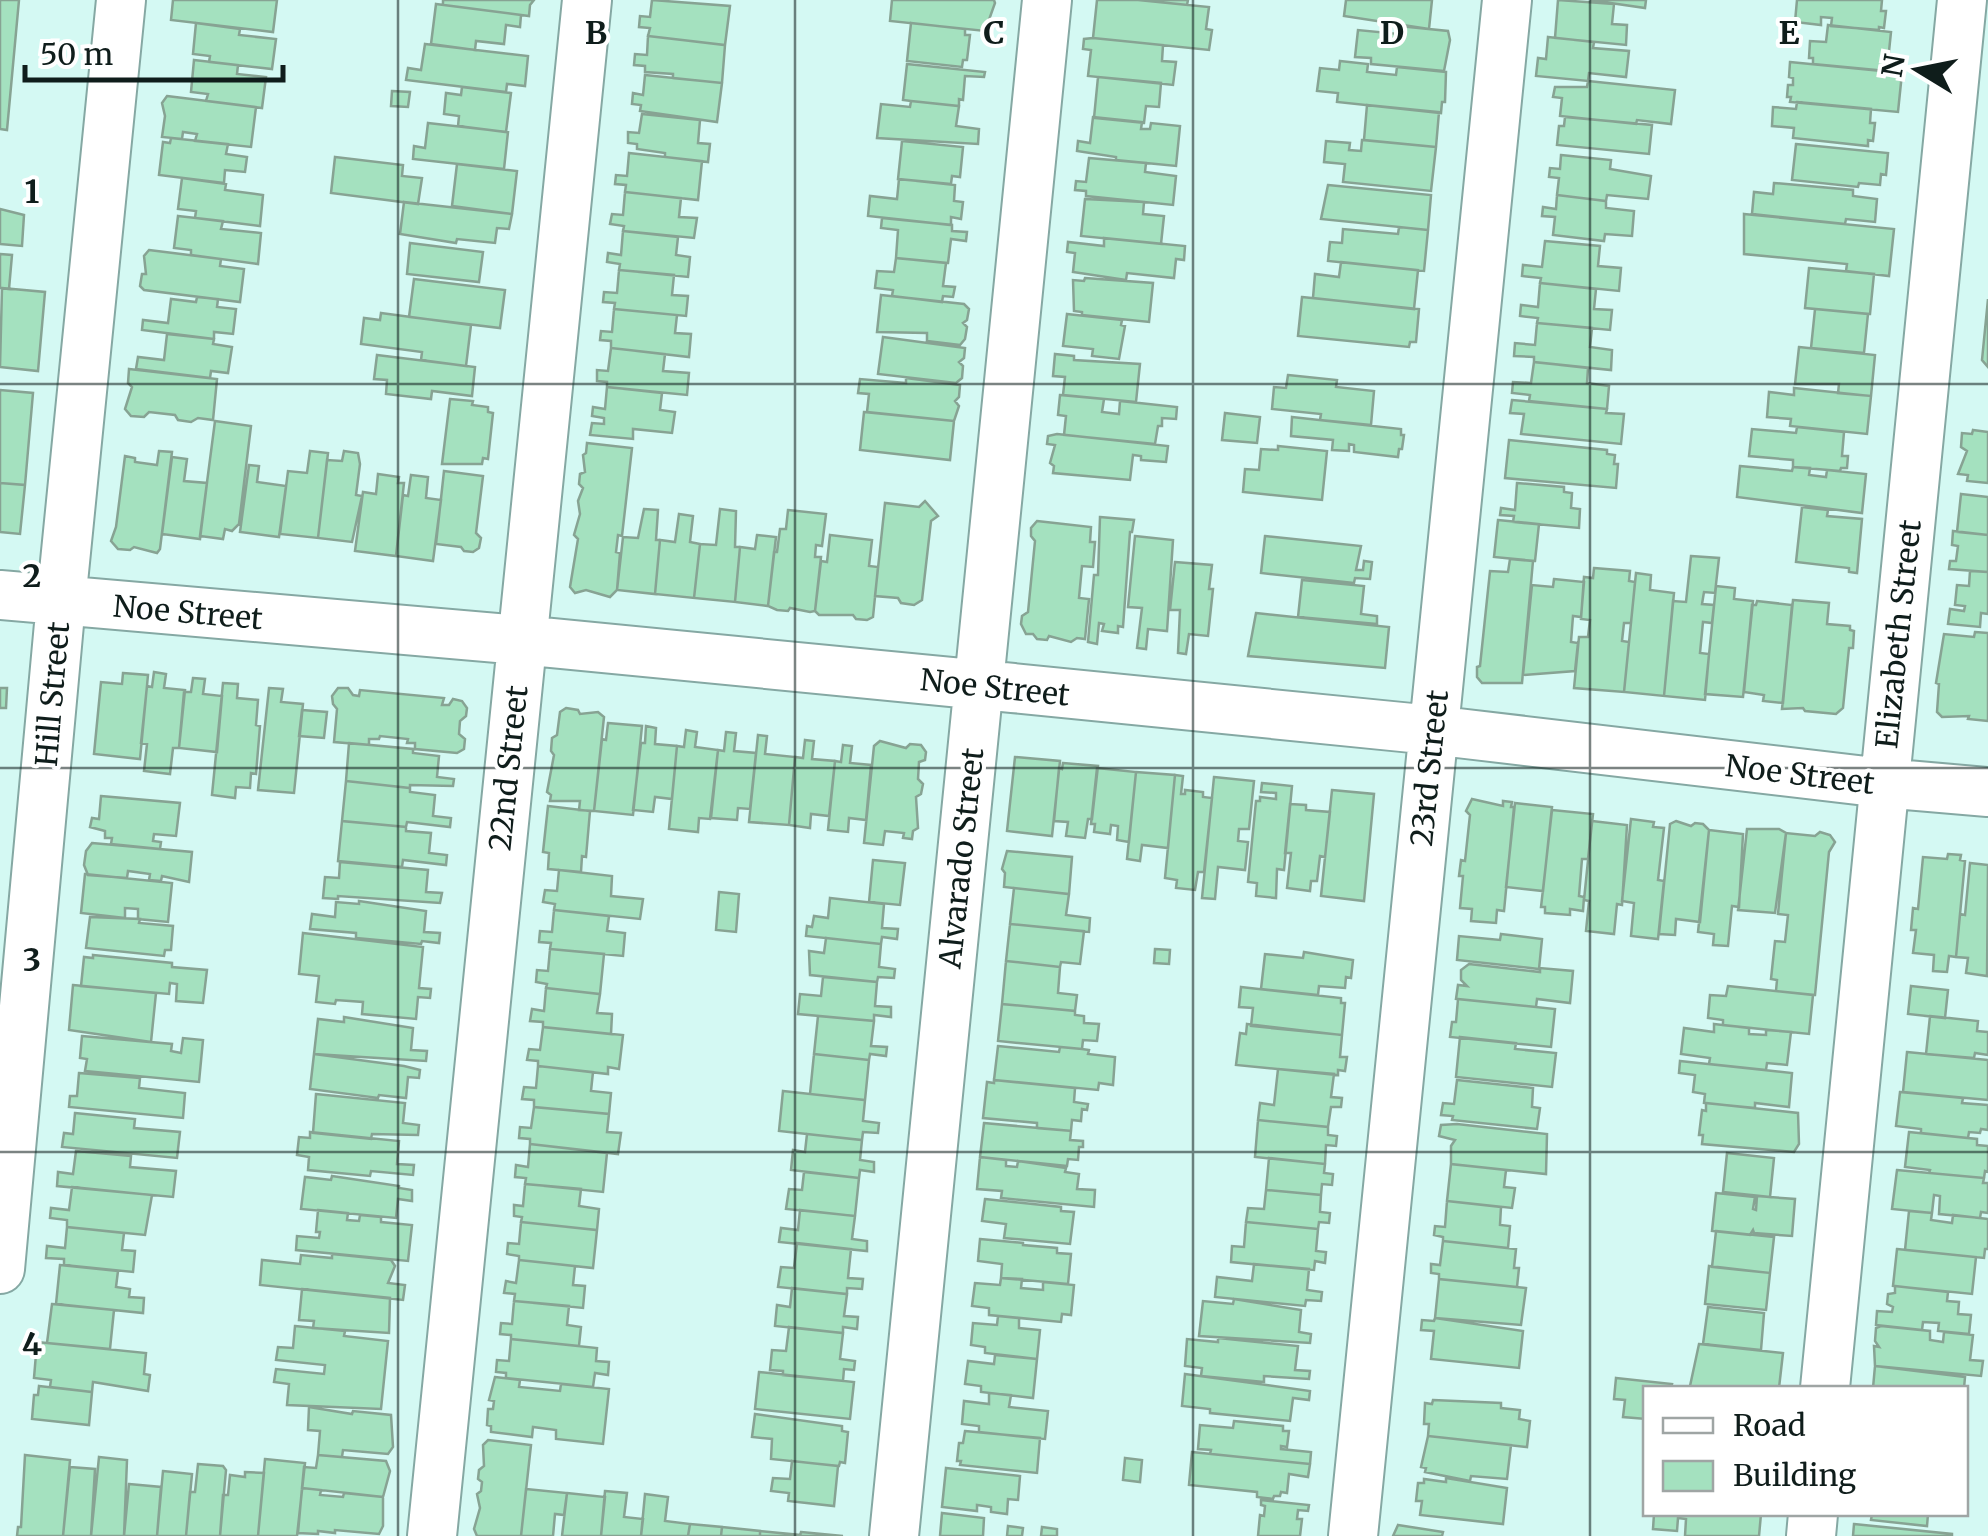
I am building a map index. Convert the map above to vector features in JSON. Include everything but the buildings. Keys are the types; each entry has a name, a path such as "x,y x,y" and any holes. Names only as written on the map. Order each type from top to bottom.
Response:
{"street":[{"name":"Hill Street","path":"0,1269 121,0"},
{"name":"22nd Street","path":"432,1536 588,0"},
{"name":"Alvarado Street","path":"894,1536 1046,0"},
{"name":"23rd Street","path":"1353,1536 1507,0"},
{"name":"Elizabeth Street","path":"1825,1386 1962,0"},
{"name":"Noe Street","path":"0,595 979,685 1432,730 1882,784 1988,792"}]}
